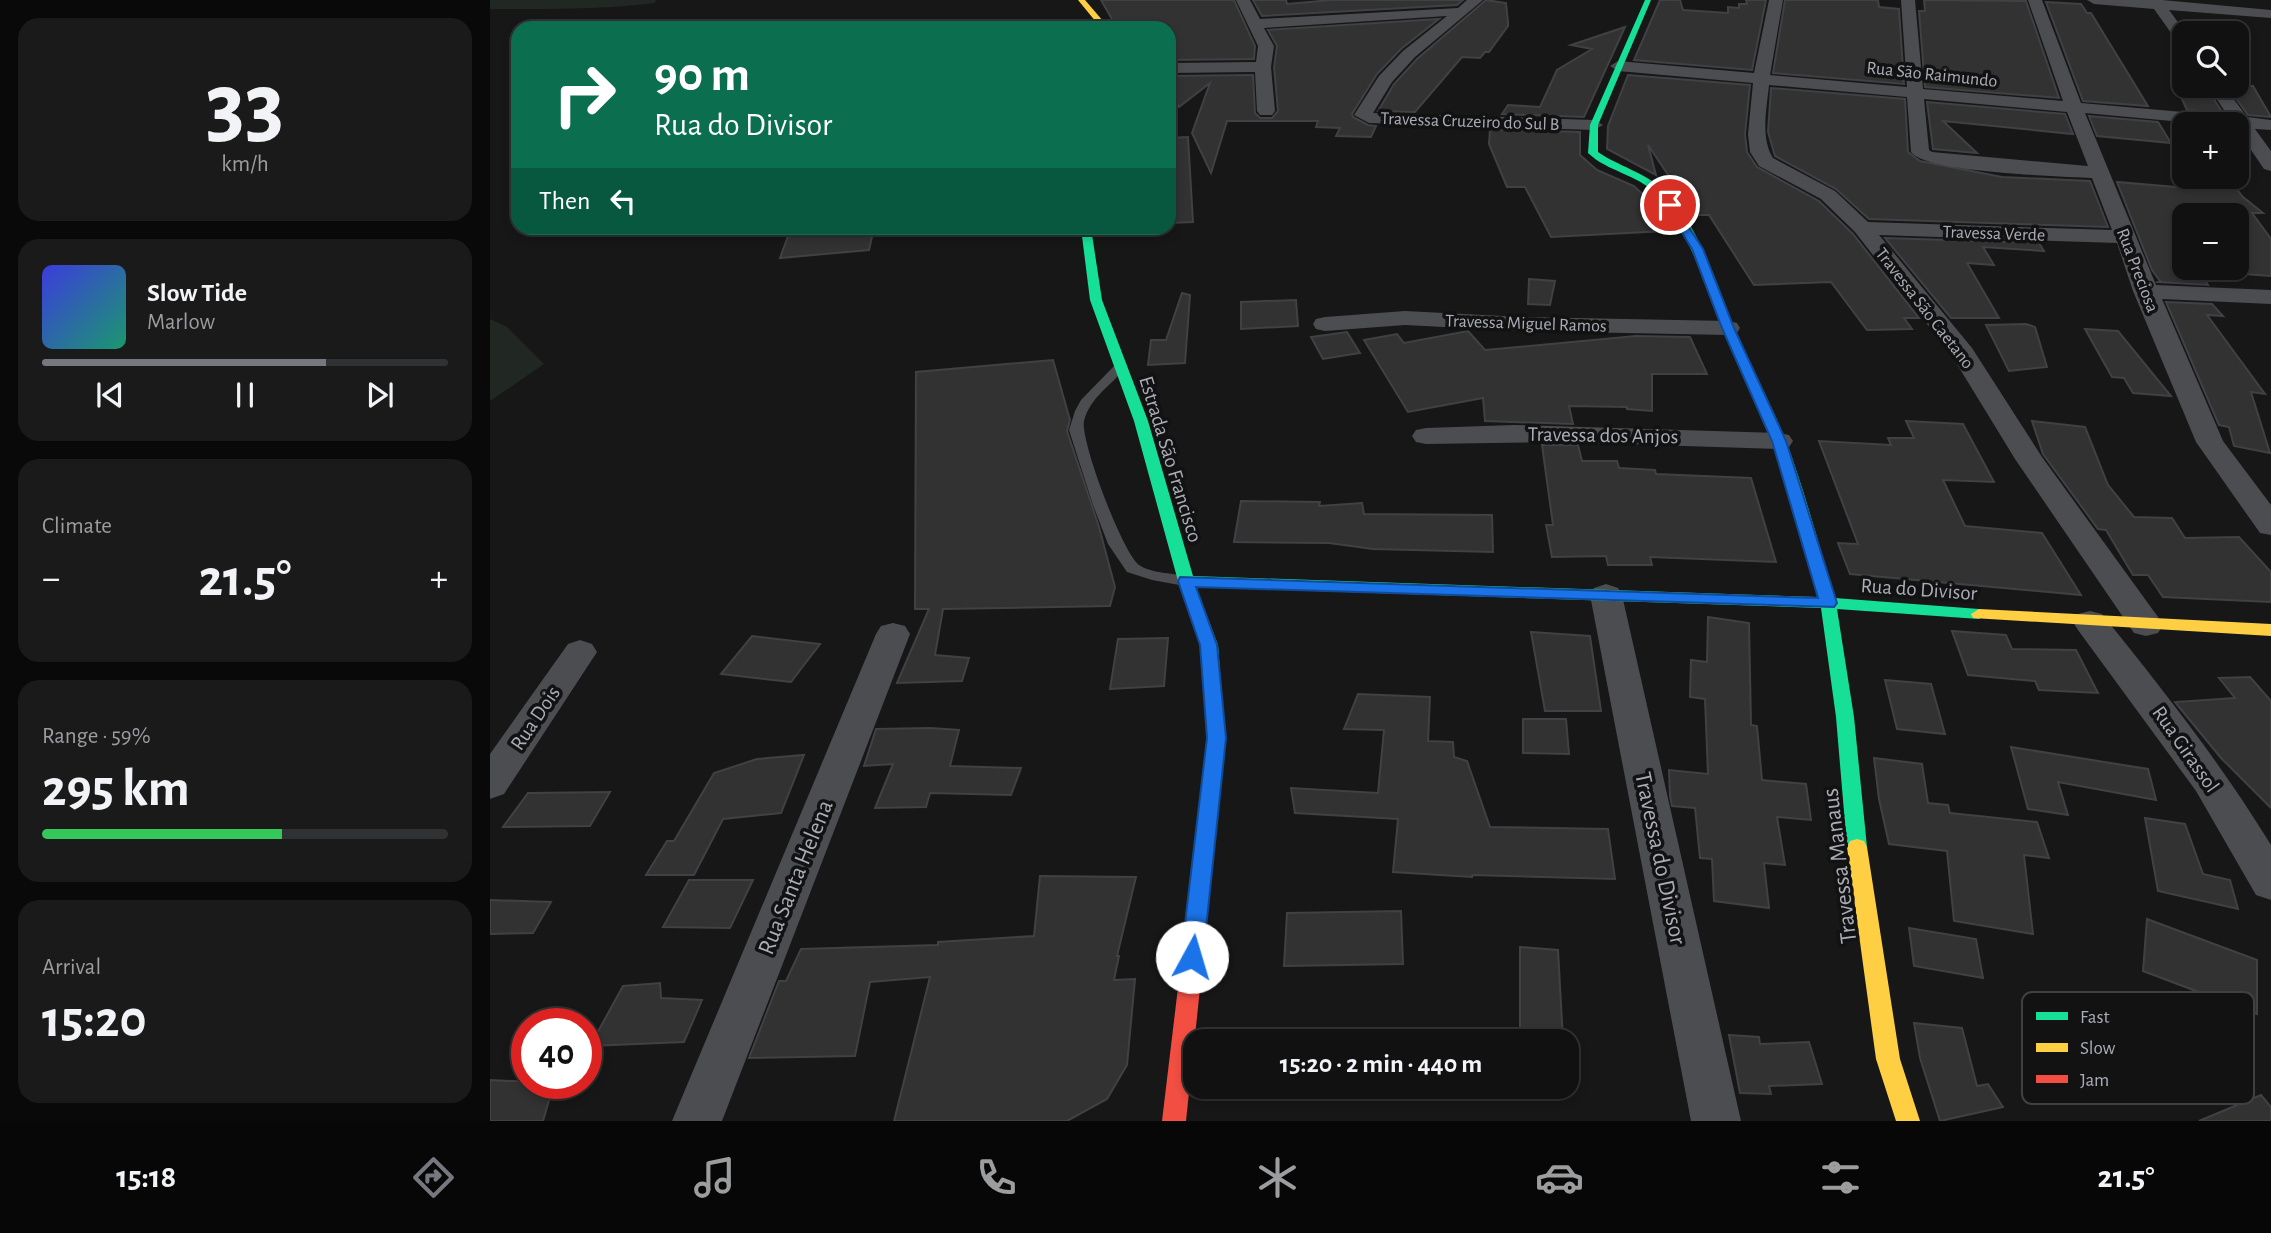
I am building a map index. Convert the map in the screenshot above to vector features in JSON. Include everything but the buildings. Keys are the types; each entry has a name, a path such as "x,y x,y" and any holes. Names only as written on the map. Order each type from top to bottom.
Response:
{"street":[{"path":"1081,0 1099,21"},
{"path":"1243,0 1266,46 1263,67 1266,111"},
{"path":"1257,24 1422,6 1461,12 1476,0"},
{"path":"1594,125 1648,0"},
{"name":"Travessa São Caetano","path":"1776,0 1762,78 1755,138 1759,155 1778,169 1829,195 1847,210 1862,228 1963,353 2029,459 2146,625"},
{"path":"1908,0 1920,152 1947,161 2100,173"},
{"name":"Rua Preciosa","path":"2035,0 2145,290 2210,442 2271,526"},
{"path":"2094,0 2271,13"},
{"path":"2156,3 2172,25"},
{"name":"Travessa Cruzeiro do Sul B","path":"1461,12 1409,54 1385,79 1363,115 1370,118 1594,125"},
{"name":"Rua São Raimundo","path":"1618,66 2172,116"},
{"path":"1176,68 1263,67"},
{"name":"Rua São Raimundo","path":"2249,123 2271,125"},
{"name":"Travessa Manaus","path":"1594,125 1593,153 1606,163 1643,179 1659,192 1698,249 1728,328 1779,441 1828,603 1845,717 1858,865 1888,1059 1908,1121"},
{"path":"2249,132 2271,165"},
{"name":"Travessa Verde","path":"1862,228 2126,237"},
{"name":"Estrada São Francisco","path":"1087,235 1096,300 1141,421 1186,581 1209,645 1216,738 1174,1121"},
{"path":"2145,290 2271,298"},
{"name":"Travessa Miguel Ramos","path":"1325,324 1405,318 1522,324 1728,328"},
{"name":"Travessa dos Anjos","path":"1426,436 1482,433 1635,434 1779,441"},
{"name":"Rua do Divisor","path":"1186,581 1828,603 2090,622 2271,630"},
{"name":"Travessa do Divisor","path":"1606,595 1716,1121"},
{"name":"Rua Girassol","path":"2090,622 2167,719 2248,840 2271,883"},
{"name":"Rua Santa Helena","path":"697,1121 893,634"},
{"name":"Rua Dois","path":"490,784 580,652"}],"lane":[{"path":"1119,367 1085,403 1078,415 1076,430 1109,530 1124,562 1136,570 1186,581"}],"shaded area":[{"path":"490,0 656,0 655,3 614,7 490,9"},
{"path":"490,319 507,327 544,364 490,401"}],"traffic: fast":[{"path":"1648,0 1594,125 1593,153 1607,163 1643,179 1659,192 1681,221 1697,249 1728,328 1779,441 1828,603 1845,717 1857,847"},
{"path":"1087,235 1096,300 1141,421 1186,581 1209,645 1216,738 1190,979"},
{"path":"1186,581 1828,603 1979,614"}],"traffic: slow":[{"path":"1081,0 1099,21"},
{"path":"1979,614 2271,630"},
{"path":"1857,847 1888,1059 1908,1121"}],"traffic: jam":[{"path":"1174,1121 1190,979"}],"route":[{"path":"1192,957 1216,738 1209,645 1186,581 1828,603 1779,441 1728,328 1698,249 1670,205"}]}
